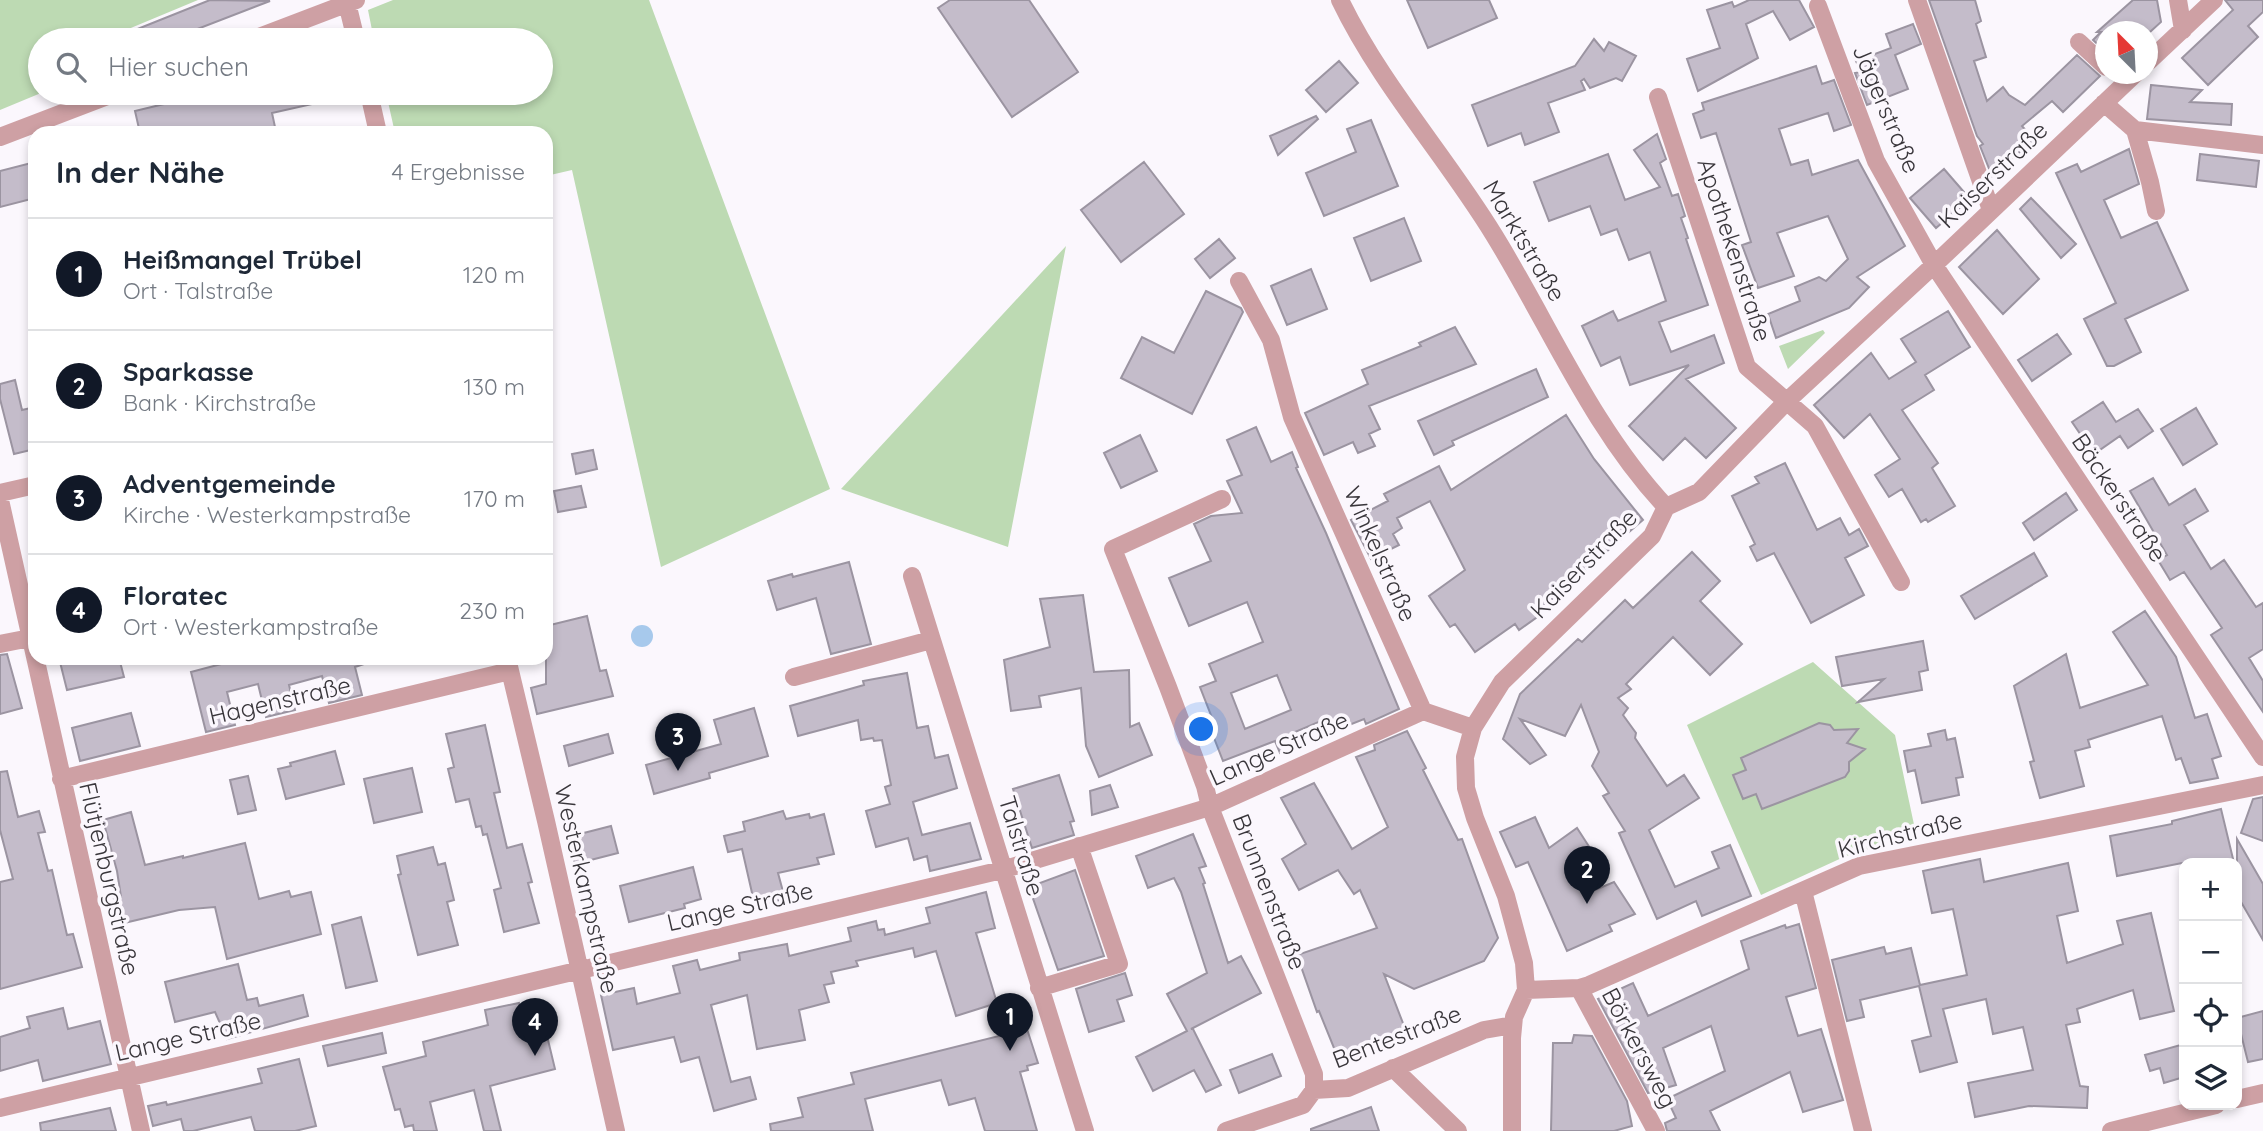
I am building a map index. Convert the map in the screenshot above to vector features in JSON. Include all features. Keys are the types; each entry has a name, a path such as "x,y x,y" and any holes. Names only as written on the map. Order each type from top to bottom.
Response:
{"street":[{"name":"Marktstraße","path":"1340,0 1371,57 1493,233 1594,412 1644,483 1666,507"},
{"path":"1917,0 1991,210"},
{"path":"2178,0 2183,30"},
{"path":"2158,52 2214,0"},
{"path":"283,28 351,2 354,28"},
{"name":"Jägerstraße","path":"1820,2 1876,161 1934,265"},
{"path":"2079,42 2095,58"},
{"name":"Kaiserstraße","path":"1511,1131 1513,1025 1526,990 1524,962 1506,896 1466,788 1465,757 1473,728 1502,682 1651,536 1666,507 1699,492 1787,401 2104,103 2119,84"},
{"name":"Apothekenstraße","path":"1658,97 1746,367 1815,426 1901,582"},
{"path":"2104,103 2135,130 2156,211"},
{"path":"29,126 84,105"},
{"path":"372,105 376,126"},
{"path":"0,137 28,126"},
{"path":"2135,130 2263,145"},
{"name":"Bäckerstraße","path":"1934,265 2263,757"},
{"name":"Winkelstraße","path":"1239,281 1271,340 1292,417 1423,711"},
{"path":"0,493 28,487"},
{"name":"Brunnenstraße","path":"1222,499 1114,549 1201,774 1210,807 1314,1074 1314,1090"},
{"name":"Flütjenburgstraße","path":"0,500 28,629"},
{"name":"Talstraße","path":"912,576 1085,1131"},
{"path":"0,644 28,638"},
{"path":"794,677 932,640"},
{"name":"Flütjenburgstraße","path":"36,665 141,1131"},
{"name":"Hagenstraße","path":"61,779 508,665"},
{"name":"Westerkampstraße","path":"508,665 617,1131"},
{"path":"1423,711 1473,728"},
{"name":"Lange Straße","path":"0,1108 1002,870 1210,807 1423,711"},
{"name":"Kirchstraße","path":"1526,990 1579,989 1859,866 2263,785"},
{"path":"1040,988 1119,964 1079,846"},
{"path":"1803,891 1863,1131"},
{"name":"Börkersweg","path":"1579,989 1656,1131"},
{"name":"Bentestraße","path":"1226,1131 1303,1105 1314,1090 1348,1088 1484,1030 1513,1025"},
{"path":"1393,1068 1458,1131"},
{"path":"2242,1098 2263,1093"},
{"path":"2111,1131 2160,1125 2202,1110"}],"green space":[{"path":"0,0 198,0 131,28 28,28 28,98 0,110"},
{"path":"393,0 649,0 830,489 661,567 572,170 553,174 553,126 393,126 389,105 553,105 553,28 372,28 368,10"},
{"path":"1066,246 1008,547 841,489"},
{"path":"1823,330 1825,333 1788,369 1779,346"},
{"path":"1813,662 1895,735 1916,834 1846,856 1761,895 1687,725"}],"water":[{"path":"642,625 650,628 653,636 650,644 642,647 634,644 631,636 634,628"}],"building":[{"path":"210,0 270,1 200,28 140,28"},
{"path":"950,0 1029,0 1078,72 1012,117 938,8"},
{"path":"1407,0 1489,0 1497,18 1428,48"},
{"path":"1749,0 1799,0 1814,27 1790,40 1773,11 1746,24 1758,58 1698,91 1687,59 1720,48 1707,10 1732,2 1734,7"},
{"path":"1929,0 1975,0 1981,21 1976,24 1986,57 1974,61 1987,101 2003,87 2009,95 2025,105 2077,55 2095,71 2095,81 2063,112 2052,101 2022,126 2034,140 1992,176 1980,146 1983,144 1977,136"},
{"path":"2133,0 2157,0 2161,22 2158,25 2158,21 2109,21"},
{"path":"2225,0 2263,0 2263,12 2248,26 2258,37 2208,85 2182,58 2233,10"},
{"path":"1913,24 1921,44 1895,55 1908,89 1867,105 1855,73 1861,72 1856,61 1891,48 1886,34"},
{"path":"1594,39 1604,51 1609,42 1636,56 1622,81 1616,78 1590,88 1584,79 1581,81 1585,90 1548,103 1559,132 1525,145 1521,133 1488,146 1472,105 1575,66"},
{"path":"1339,61 1358,83 1326,112 1306,90"},
{"path":"1816,66 1822,84 1834,80 1851,125 1834,131 1828,113 1779,129 1791,165 1808,160 1812,175 1858,160 1905,246 1857,277 1869,287 1849,308 1776,338 1768,314 1800,301 1795,287 1819,277 1826,281 1848,259 1828,216 1777,233 1794,276 1758,288 1742,245 1751,242 1716,133 1701,138 1693,114 1704,110 1702,103"},
{"path":"2151,85 2202,90 2190,102 2232,104 2231,125 2147,119"},
{"path":"160,105 308,105 272,113 275,126 138,126 135,111"},
{"path":"1316,116 1318,119 1278,155 1270,136"},
{"path":"1371,120 1398,186 1324,216 1306,173 1356,152 1347,129"},
{"path":"1657,134 1666,159 1660,163 1672,196 1678,194 1685,216 1681,218 1688,238 1686,239 1708,305 1659,322 1671,352 1714,335 1724,363 1686,379 1736,428 1706,458 1685,438 1663,460 1629,426 1689,365 1630,385 1620,357 1601,366 1582,326 1613,311 1618,321 1666,301 1650,252 1629,260 1617,229 1601,235 1590,206 1549,221 1534,182 1608,154 1625,200 1660,187 1634,150"},
{"path":"2129,149 2139,184 2104,200 2121,238 2157,222 2188,290 2125,319 2141,352 2114,366 2107,366 2084,319 2116,303 2056,173 2077,164 2081,172"},
{"path":"2200,154 2259,161 2256,187 2197,180"},
{"path":"1144,162 1184,214 1121,262 1081,210"},
{"path":"28,164 28,200 0,207 0,171"},
{"path":"1944,169 1970,199 1936,228 1910,198"},
{"path":"2031,198 2076,244 2061,258 2020,209"},
{"path":"1404,218 1421,261 1371,281 1354,238"},
{"path":"1997,230 2039,279 2003,314 1959,267"},
{"path":"1219,239 1235,258 1210,278 1195,259"},
{"path":"1311,269 1327,309 1287,325 1271,286"},
{"path":"1206,291 1241,308 1243,312 1192,414 1121,378 1142,337 1174,353"},
{"path":"1948,311 1970,347 1925,375 1934,390 1902,410 1938,463 1932,468 1955,506 1928,522 1926,519 1921,522 1902,489 1889,497 1875,475 1900,459 1870,414 1844,438 1814,405 1871,353 1889,379 1916,362 1901,339"},
{"path":"1455,327 1476,364 1369,406 1380,429 1369,434 1375,446 1358,453 1353,442 1324,455 1305,413 1368,384 1362,370 1421,346 1419,343"},
{"path":"2057,334 2071,354 2032,381 2018,360"},
{"path":"1536,369 1548,397 1452,441 1454,445 1434,455 1418,421"},
{"path":"15,380 22,410 28,409 28,451 14,454 0,399 0,384"},
{"path":"2103,402 2116,422 2138,409 2153,431 2128,448 2120,436 2094,454 2072,422"},
{"path":"2196,408 2217,444 2183,465 2161,429"},
{"path":"1566,415 1594,459 1643,520 1537,612 1540,615 1519,630 1515,624 1475,652 1455,624 1450,627 1429,596 1465,570 1430,501 1397,518 1402,528 1393,534 1399,545 1371,559 1351,520 1388,501 1384,494 1439,466 1451,490"},
{"path":"1256,427 1271,462 1292,452 1298,467 1296,468 1399,709 1366,724 1364,719 1334,731 1328,718 1295,732 1301,744 1280,753 1275,741 1223,761 1209,725 1214,723 1200,687 1216,681 1209,664 1263,642 1247,602 1189,626 1169,578 1211,561 1194,524 1211,516 1242,513 1227,481 1242,475 1227,440","holes":["1277,675 1291,710 1245,729 1231,693"]},
{"path":"1140,435 1157,471 1121,488 1104,453"},
{"path":"593,450 597,469 576,474 572,454"},
{"path":"1785,463 1817,530 1840,518 1849,535 1859,529 1868,546 1845,558 1864,595 1811,623 1774,553 1757,561 1750,547 1755,544 1732,496 1759,483 1755,477"},
{"path":"2153,478 2169,505 2195,489 2208,511 2184,525 2211,569 2224,560 2256,607 2263,603 2263,649 2249,658 2263,681 2263,712 2211,635 2222,628 2184,572 2170,580 2158,560 2167,555 2130,491"},
{"path":"581,486 586,507 558,512 554,491"},
{"path":"2066,493 2077,510 2034,540 2023,523"},
{"path":"1692,552 1720,581 1700,601 1742,644 1710,675 1673,637 1626,684 1631,689 1618,698 1628,708 1623,715 1636,733 1635,738 1667,786 1684,775 1699,798 1649,830 1675,887 1719,868 1712,852 1730,845 1751,896 1702,916 1696,901 1657,919 1619,833 1625,831 1603,796 1609,793 1592,766 1599,752 1581,705 1565,736 1520,719 1546,755 1530,764 1503,739 1520,694 1578,639 1582,642 1625,600 1633,608"},
{"path":"2034,553 2047,576 1975,619 1961,596"},
{"path":"849,562 871,644 831,654 816,598 777,610 768,581"},
{"path":"1083,595 1094,672 1129,670 1130,727 1139,723 1152,755 1099,777 1086,746 1081,688 1039,696 1041,707 1011,711 1004,660 1050,647 1040,599"},
{"path":"2145,611 2176,657 2195,718 2207,714 2221,756 2212,759 2218,778 2190,783 2181,758 2176,760 2162,716 2088,740 2090,747 2075,751 2084,786 2040,798 2030,762 2034,761 2014,686 2066,654 2080,708 2148,685 2113,632"},
{"path":"587,616 600,671 606,670 613,696 537,714 531,688 546,684 546,665 553,665 553,624"},
{"path":"1923,641 1928,670 1919,672 1922,690 1858,702 1884,679 1842,686 1836,657"},
{"path":"7,654 22,708 0,714 0,655"},
{"path":"61,665 121,665 124,677 67,690"},
{"path":"217,665 361,665 355,667 362,695 329,703 322,676 289,685 295,710 266,717 258,684 227,692 235,725 206,732 191,672"},
{"path":"907,673 917,728 928,726 935,758 948,755 957,788 913,802 922,835 970,823 981,859 930,871 927,856 914,860 908,838 876,847 866,811 890,804 885,787 891,785 882,740 861,740 858,720 798,736 790,706 864,685 863,681"},
{"path":"754,708 768,756 709,773 710,778 654,794 646,765 721,744 714,720"},
{"path":"131,713 140,746 80,761 72,728"},
{"path":"1819,723 1830,725 1834,730 1858,729 1847,743 1865,749 1849,762 1849,771 1845,777 1762,809 1756,794 1743,799 1733,775 1746,770 1741,758"},
{"path":"485,725 500,792 494,793 507,848 522,844 532,882 528,883 539,923 504,932 494,890 501,888 487,834 483,835 481,826 476,827 469,799 456,802 448,769 454,767 446,734"},
{"path":"1945,730 1947,740 1955,738 1963,777 1956,778 1959,795 1922,803 1915,770 1908,772 1904,751 1931,746 1928,734"},
{"path":"1407,731 1458,840 1462,839 1498,938 1484,961 1414,989 1384,974 1406,1031 1347,1054 1334,1048 1319,1011 1317,1012 1297,955 1377,928 1360,890 1354,894 1338,870 1299,890 1282,859 1306,844 1281,798 1314,783 1352,849 1388,827 1356,757 1375,750 1374,745"},
{"path":"608,734 613,753 569,766 564,746"},
{"path":"335,751 344,784 286,799 278,769 291,766 290,763"},
{"path":"412,768 422,812 374,823 364,779"},
{"path":"7,771 18,817 39,811 45,832 38,833 48,871 52,870 67,935 73,934 82,967 0,989 0,882 13,879 0,830 0,772"},
{"path":"1059,775 1074,821 1070,822 1074,835 1032,848 1013,789"},
{"path":"248,776 256,810 238,814 230,780"},
{"path":"1110,785 1118,807 1092,815 1090,791"},
{"path":"2263,797 2263,841 2241,833 2253,799"},
{"path":"2221,809 2233,858 2179,858 2179,864 2117,876 2110,836 2172,824 2172,821"},
{"path":"783,811 786,819 809,814 810,818 824,814 834,854 817,858 819,864 778,873 785,899 755,906 742,849 728,852 724,836 745,831 743,822"},
{"path":"131,812 145,865 245,843 259,899 289,891 291,897 311,892 321,934 227,959 215,907 179,910 120,924 114,899 121,897 117,871 103,820"},
{"path":"1535,817 1549,848 1577,828 1590,848 1572,857 1588,893 1614,882 1635,914 1609,925 1612,931 1567,951 1528,862 1516,867 1500,832"},
{"path":"611,826 618,853 575,864 568,837"},
{"path":"1193,834 1206,866 1199,868 1228,963 1241,956 1261,993 1191,1029 1221,1085 1206,1092 1194,1070 1153,1091 1136,1057 1187,1031 1167,994 1207,973 1174,878 1148,888 1136,856"},
{"path":"2237,839 2263,884 2263,940 2242,904 2242,858 2237,858"},
{"path":"433,847 438,865 445,863 454,900 447,902 458,945 418,955 398,875 401,874 397,856"},
{"path":"1980,859 1984,882 2068,863 2078,911 2057,916 2067,963 2123,944 2117,921 2151,913 2174,1011 2140,1019 2133,990 2077,1009 2080,1022 2066,1025 2080,1086 2088,1087 2087,1108 2029,1106 1975,1117 1968,1083 2033,1070 2023,1027 1993,1034 1986,999 1943,1009 1957,1062 1920,1072 1912,1041 1931,1036 1919,986 1860,1000 1864,1017 1847,1021 1832,960 1884,947 1886,954 1911,948 1920,985 1967,975 1953,909 1932,913 1923,871"},
{"path":"693,867 701,899 684,904 685,908 629,922 620,886"},
{"path":"1075,870 1104,956 1058,970 1029,887"},
{"path":"986,892 995,928 976,933 997,1003 956,1016 936,951 915,957 913,948 856,961 858,966 831,972 834,983 824,985 829,1002 799,1010 805,1040 757,1049 747,995 711,1005 731,1082 750,1077 756,1099 714,1111 699,1057 681,1062 674,1037 613,1050 601,995 634,988 637,1004 680,993 673,966 697,960 700,970 740,960 739,953 787,944 789,956 851,941 848,928 876,921 878,930 884,929 885,935 930,923 926,908"},
{"path":"361,917 377,981 346,988 332,925"},
{"path":"1799,924 1816,988 1786,997 1798,1036 1821,1029 1843,1100 1803,1112 1790,1072 1710,1111 1720,1131 1667,1131 1665,1123 1676,1118 1667,1099 1725,1071 1711,1026 1663,1048 1676,1085 1648,1093 1598,999 1633,983 1648,1016 1749,969 1741,941 1785,925 1786,928"},
{"path":"238,964 247,1000 257,998 259,1006 303,995 308,1016 227,1039 215,1012 175,1022 165,982"},
{"path":"1125,973 1132,995 1117,1000 1124,1021 1089,1032 1076,989"},
{"path":"519,1003 523,1020 542,1015 555,1069 490,1086 501,1131 484,1131 474,1090 430,1102 437,1131 414,1131 413,1125 405,1127 400,1109 395,1110 383,1067 426,1056 423,1042 488,1025 485,1010"},
{"path":"63,1008 68,1029 100,1021 111,1064 43,1081 38,1060 0,1071 0,1037 30,1028 27,1017"},
{"path":"2263,1011 2263,1059 2248,1062 2242,1038 2242,1017"},
{"path":"1027,1029 1038,1063 1027,1066 1028,1070 1020,1072 1037,1131 985,1131 975,1098 949,1105 941,1080 865,1099 873,1131 771,1131 770,1124 803,1117 798,1098 854,1084 851,1073"},
{"path":"382,1033 386,1053 328,1066 323,1046"},
{"path":"1574,1035 1592,1036 1627,1101 1632,1126 1614,1131 1551,1131 1553,1043 1572,1043"},
{"path":"2179,1045 2179,1078 2164,1083 2160,1068 2150,1071 2145,1055"},
{"path":"1272,1054 1281,1076 1239,1093 1230,1070"},
{"path":"299,1059 316,1126 295,1131 255,1131 251,1117 193,1131 184,1131 181,1119 153,1126 148,1106 166,1102 167,1105 262,1083 258,1069"},
{"path":"1371,1107 1379,1131 1311,1131 1311,1129"},
{"path":"110,1108 116,1131 41,1131 40,1123"}],"place":[{"name":"Adventgemeinde","path":"678,771"},
{"name":"Sparkasse","path":"1587,904"},
{"name":"Heißmangel Trübel","path":"1010,1051"},
{"name":"Floratec","path":"535,1056"}]}
